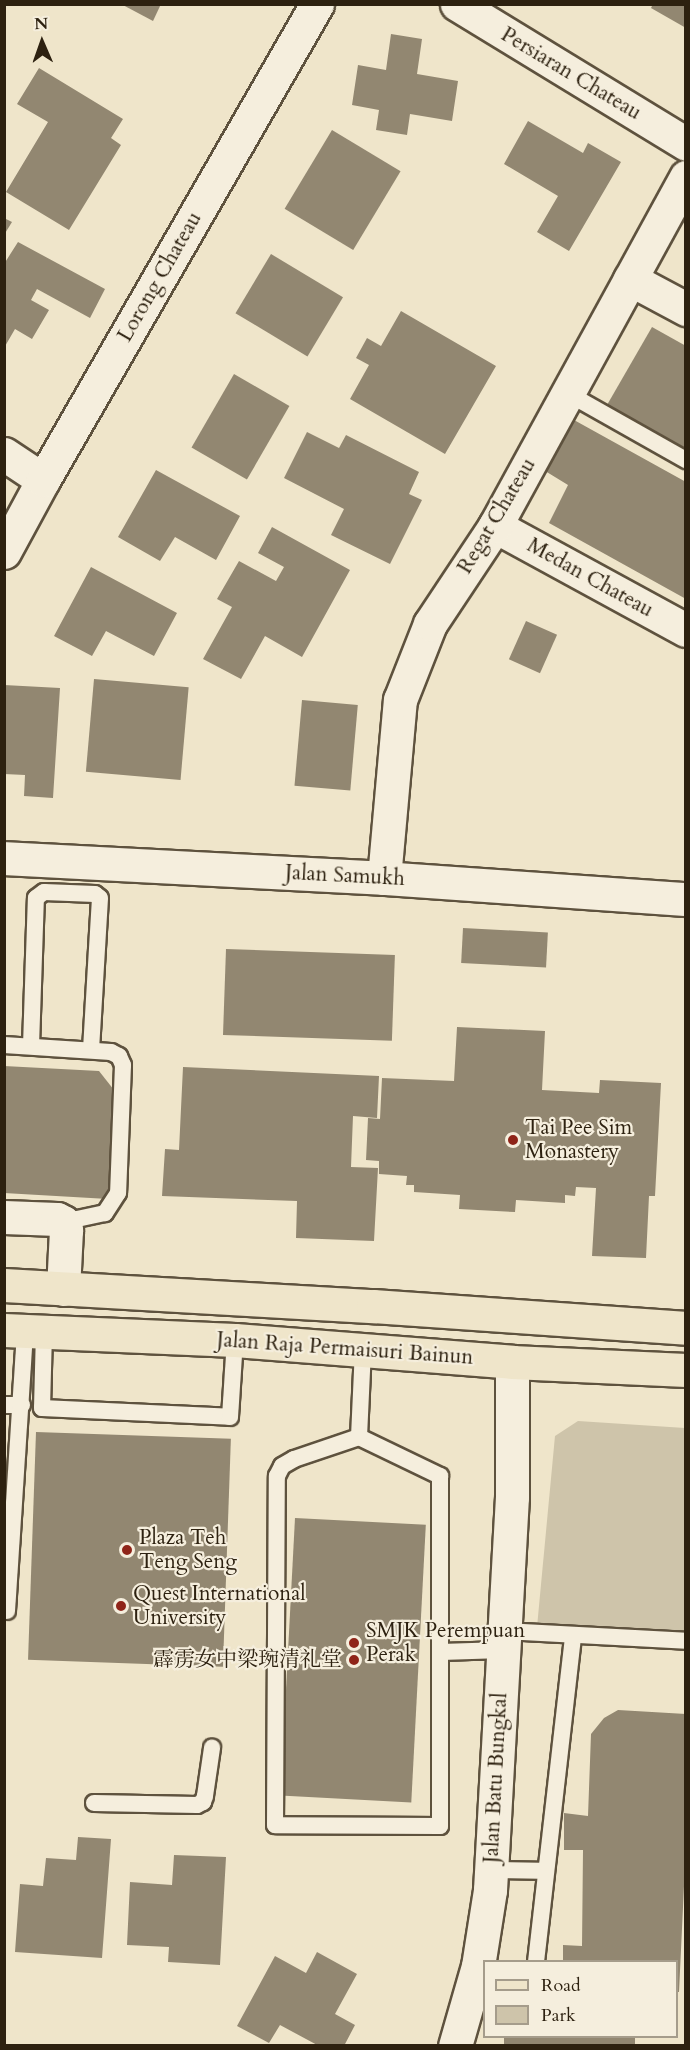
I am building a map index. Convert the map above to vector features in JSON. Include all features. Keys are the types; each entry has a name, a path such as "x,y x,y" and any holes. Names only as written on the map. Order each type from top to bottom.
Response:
{"main road":[{"name":"Jalan Raja Permaisuri Bainun","path":"4,1285 373,1305 686,1328"},
{"path":"373,1305 392,1317 471,1323 487,1329 501,1342 512,1362"},
{"name":"Jalan Raja Permaisuri Bainun","path":"25,1331 235,1340 512,1362 686,1370"}],"street":[{"name":"Lorong Chateau","path":"4,552 43,480 317,4"},
{"name":"Persiaran Chateau","path":"457,4 686,144"},
{"name":"Regat Chateau","path":"384,878 400,700 430,624 495,526 686,177"},
{"path":"630,279 686,309"},
{"path":"4,454 43,480"},
{"name":"Medan Chateau","path":"495,526 686,630"},
{"name":"Jalan Samukh","path":"4,858 384,878 686,899"},
{"path":"4,1217 63,1222 66,1230 63,1289"},
{"name":"Jalan Batu Bungkal","path":"454,2046 478,1966 490,1870 512,1497 512,1362"}],"lane":[{"path":"567,393 686,460"},
{"path":"31,1046 36,897 44,892 95,894 100,898 91,1050"},
{"path":"4,1044 91,1050 119,1056 123,1065 118,1193 105,1213 63,1222"},
{"path":"25,1331 42,1408 230,1417 235,1340"},
{"path":"7,1611 25,1331"},
{"path":"359,1437 363,1350"},
{"path":"4,1405 22,1405"},
{"path":"359,1437 440,1476 441,1652 440,1826 275,1825 277,1476 282,1466 294,1459 359,1437"},
{"path":"441,1652 504,1641 573,1636 686,1641"},
{"path":"536,1960 573,1636"},
{"path":"94,1803 197,1805 203,1802 205,1796 212,1748"},
{"path":"490,1870 546,1871"}],"green space":[{"path":"578,1421 685,1428 685,1633 537,1627 555,1436"}],"building":[{"path":"121,4 161,4 153,21"},
{"path":"653,4 686,4 686,28 651,8"},
{"path":"391,34 422,39 417,74 458,81 452,121 410,114 407,135 376,130 379,110 352,105 358,65 386,70"},
{"path":"39,68 123,119 111,138 121,145 69,230 6,192 48,122 17,104"},
{"path":"528,121 583,153 588,143 621,162 569,251 537,232 558,196 504,164"},
{"path":"332,130 401,171 353,250 285,209"},
{"path":"4,218 12,222 4,235"},
{"path":"18,242 105,289 90,318 37,289 31,300 49,310 32,339 15,329 4,348 4,264"},
{"path":"271,254 343,297 307,356 235,313"},
{"path":"401,311 496,366 445,454 350,399 369,365 356,358 367,338 381,346"},
{"path":"652,327 686,346 686,449 607,405"},
{"path":"234,374 289,406 247,480 192,448"},
{"path":"565,415 686,482 686,599 549,523 568,485 537,466"},
{"path":"307,432 339,448 346,435 419,472 409,494 422,500 390,564 331,535 344,509 284,478"},
{"path":"156,470 240,516 216,560 175,537 160,561 118,537"},
{"path":"272,527 350,570 302,657 265,636 241,679 203,659 232,607 217,599 239,561 276,581 284,567 258,553"},
{"path":"91,567 177,613 154,656 106,631 92,656 54,636"},
{"path":"526,621 557,635 540,673 509,659"},
{"path":"94,679 189,687 181,780 86,772"},
{"path":"4,685 60,688 53,798 24,796 25,775 4,774"},
{"path":"302,700 358,705 350,791 295,786"},
{"path":"463,928 548,932 546,967 461,963"},
{"path":"226,949 395,955 392,1041 223,1035"},
{"name":"Tai Pee Sim Monastery","path":"457,1027 545,1031 542,1090 599,1093 600,1080 661,1083 655,1196 649,1196 646,1258 592,1256 596,1188 576,1187 575,1196 565,1195 565,1203 516,1200 515,1212 459,1209 460,1195 414,1192 414,1185 406,1185 407,1176 379,1174 379,1161 366,1160 368,1118 380,1119 382,1078 454,1081"},
{"path":"4,1066 99,1071 114,1090 108,1199 4,1193"},
{"path":"183,1067 379,1076 377,1118 353,1116 351,1167 378,1168 374,1241 296,1238 297,1201 162,1196 165,1149 179,1150"},
{"name":"Plaza Teh Teng Seng","path":"36,1432 231,1439 223,1667 28,1660"},
{"name":"霹雳女中梁琬清礼堂","path":"295,1518 426,1525 411,1802 280,1796"},
{"path":"618,1710 686,1714 686,1844 679,1992 678,1960 563,1960 563,1945 582,1946 583,1850 564,1850 564,1813 588,1816 591,1734 604,1718"},
{"path":"78,1837 111,1839 102,1958 15,1952 20,1884 43,1886 46,1858 76,1860"},
{"path":"174,1855 226,1857 220,1965 168,1962 169,1947 127,1945 130,1882 172,1885"},
{"path":"317,1952 357,1974 335,2014 355,2025 344,2046 319,2046 280,2025 269,2043 237,2026 275,1956 306,1973"},
{"path":"504,2038 635,2038 635,2046 504,2046"}],"place":[{"name":"Tai Pee Sim Monastery","path":"513,1140"},
{"name":"Plaza Teh Teng Seng","path":"127,1550"},
{"name":"Quest International University","path":"121,1606"},
{"name":"SMJK Perempuan Perak","path":"354,1643"},
{"name":"霹雳女中梁琬清礼堂","path":"354,1660"}]}
